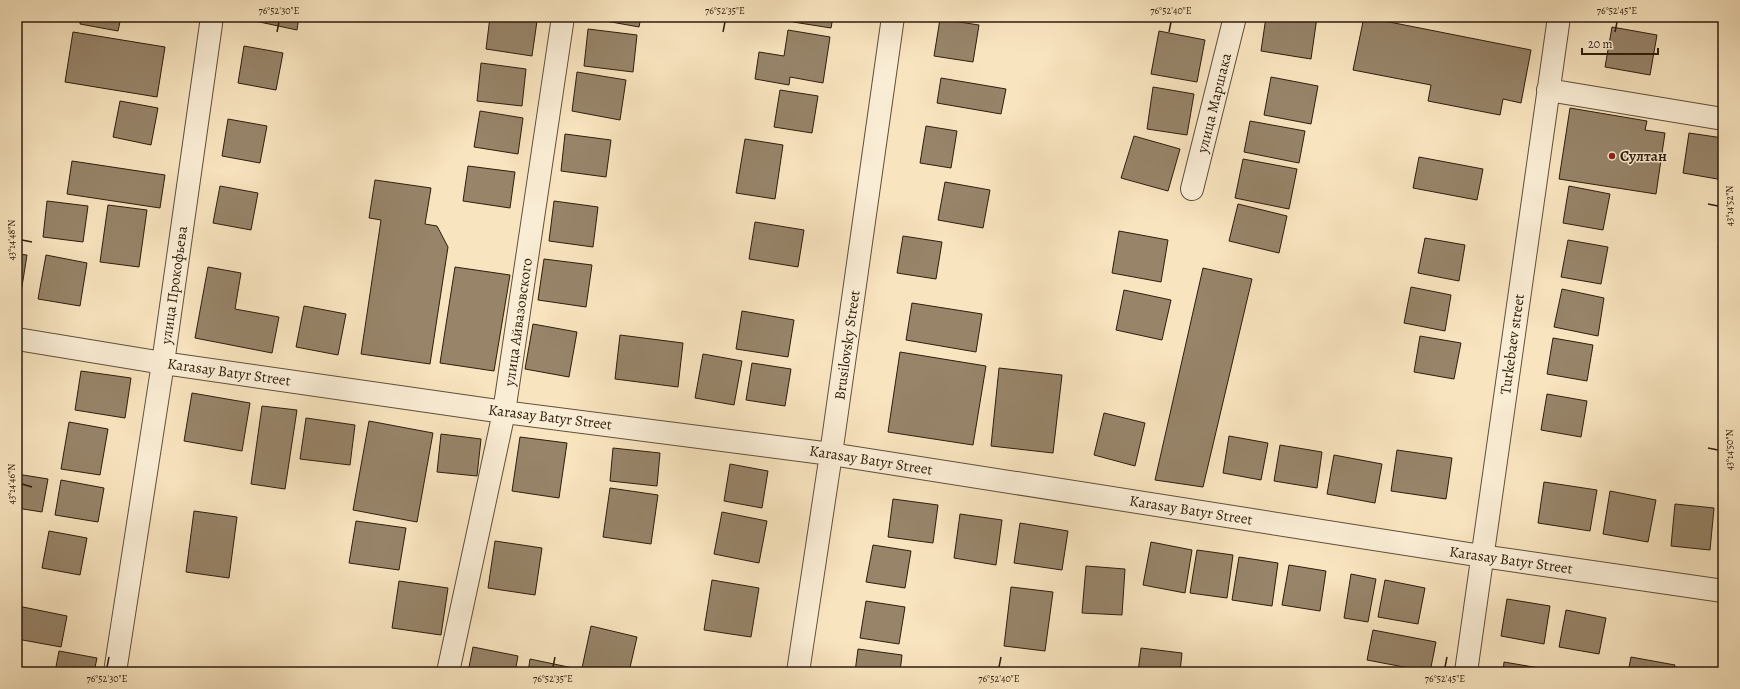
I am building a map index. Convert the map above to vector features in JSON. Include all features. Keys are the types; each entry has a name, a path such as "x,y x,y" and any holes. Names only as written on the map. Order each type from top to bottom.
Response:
{"street":[{"name":"улица Прокофьева","path":"115,672 163,363 212,17"},
{"name":"улица Айвазовского","path":"448,672 504,412 562,17"},
{"name":"Brusilovsky Street","path":"798,672 831,454 893,17"},
{"name":"улица Маршака","path":"1192,189 1235,17"},
{"name":"Turkebaev street","path":"1466,672 1559,17"},
{"path":"1548,90 1723,120"},
{"name":"Karasay Batyr Street","path":"17,339 163,363 504,412 831,454 1482,556 1723,591"}],"building":[{"path":"81,17 121,17 118,31 80,24"},
{"path":"256,17 299,17 297,30 255,21"},
{"path":"490,17 512,17 537,21 532,56 486,49"},
{"path":"641,17 639,27 589,18"},
{"path":"794,17 833,17 831,28 793,22"},
{"path":"1266,17 1317,17 1311,59 1261,51"},
{"path":"1364,17 1531,50 1521,103 1503,99 1500,115 1428,101 1431,85 1353,70"},
{"path":"940,19 979,25 973,62 934,56"},
{"path":"1612,27 1657,35 1650,75 1605,67"},
{"path":"588,29 637,35 633,72 584,66"},
{"path":"788,30 830,37 823,83 790,77 789,85 755,79 759,52 784,56"},
{"path":"1159,31 1205,40 1197,82 1151,74"},
{"path":"73,32 165,47 157,97 65,82"},
{"path":"244,46 283,53 276,90 238,83"},
{"path":"481,63 526,69 522,106 477,101"},
{"path":"577,72 626,80 620,120 572,111"},
{"path":"1271,77 1318,86 1311,124 1264,115"},
{"path":"941,78 1006,89 1001,114 937,103"},
{"path":"1153,87 1194,94 1187,135 1147,129"},
{"path":"780,90 818,96 812,133 774,127"},
{"path":"120,101 158,108 151,145 113,137"},
{"name":"Султан","path":"1570,108 1647,121 1645,130 1665,133 1656,194 1559,179"},
{"path":"480,111 523,118 518,154 474,147"},
{"path":"228,119 267,126 260,163 222,156"},
{"path":"1250,121 1305,131 1299,163 1244,152"},
{"path":"926,126 957,131 951,168 920,163"},
{"path":"1689,133 1723,138 1723,180 1683,173"},
{"path":"565,134 611,140 606,177 561,171"},
{"path":"1134,136 1180,149 1168,191 1121,178"},
{"path":"745,139 783,145 775,199 736,193"},
{"path":"1419,157 1483,169 1477,200 1413,188"},
{"path":"1243,159 1297,169 1289,209 1235,198"},
{"path":"72,161 165,175 160,208 67,194"},
{"path":"468,166 515,172 510,208 463,201"},
{"path":"375,180 431,188 425,224 437,226 448,247 430,364 361,354 381,220 369,218"},
{"path":"945,182 990,190 983,228 938,220"},
{"path":"220,186 258,193 251,230 213,223"},
{"path":"1569,186 1610,194 1603,230 1563,223"},
{"path":"47,201 88,206 83,242 43,237"},
{"path":"554,201 598,207 593,247 549,241"},
{"path":"1238,204 1287,216 1279,253 1229,241"},
{"path":"108,205 147,210 139,267 100,262"},
{"path":"755,222 804,230 798,267 749,259"},
{"path":"1723,227 1723,249 1718,248"},
{"path":"1119,231 1168,240 1161,282 1112,273"},
{"path":"903,236 942,242 936,279 897,273"},
{"path":"1425,238 1465,245 1459,281 1418,273"},
{"path":"1568,240 1608,247 1601,284 1561,277"},
{"path":"17,254 27,255 20,299 17,298"},
{"path":"46,255 87,263 80,306 38,299"},
{"path":"544,259 592,265 586,307 538,300"},
{"path":"208,267 241,273 235,309 279,317 272,353 195,338"},
{"path":"455,267 510,275 494,371 440,363"},
{"path":"1203,268 1252,279 1203,487 1155,480"},
{"path":"1411,287 1451,295 1445,331 1404,323"},
{"path":"1562,289 1604,298 1598,336 1554,327"},
{"path":"1124,290 1171,300 1162,340 1116,330"},
{"path":"912,303 982,314 976,352 906,340"},
{"path":"304,306 346,314 338,355 296,347"},
{"path":"742,311 794,320 788,357 736,349"},
{"path":"533,324 577,332 569,377 525,369"},
{"path":"620,335 683,343 678,387 615,379"},
{"path":"1420,336 1461,343 1454,379 1414,372"},
{"path":"1553,338 1593,345 1587,381 1547,374"},
{"path":"900,352 986,366 973,445 888,432"},
{"path":"703,354 742,361 734,405 695,398"},
{"path":"752,363 791,369 785,406 746,400"},
{"path":"999,368 1062,375 1053,453 991,446"},
{"path":"81,371 131,378 125,418 75,410"},
{"path":"192,393 250,403 242,451 184,441"},
{"path":"1547,394 1587,401 1581,437 1541,430"},
{"path":"262,406 297,410 285,489 251,484"},
{"path":"1104,413 1145,423 1135,466 1094,455"},
{"path":"306,418 355,425 350,465 300,459"},
{"path":"369,421 433,433 417,522 353,510"},
{"path":"69,422 108,429 100,475 61,469"},
{"path":"441,434 481,439 477,476 437,472"},
{"path":"1229,436 1268,443 1261,480 1223,473"},
{"path":"520,437 567,443 559,498 512,491"},
{"path":"1280,445 1322,452 1317,488 1274,481"},
{"path":"613,448 660,453 657,486 610,481"},
{"path":"1397,450 1452,458 1446,499 1391,491"},
{"path":"1334,455 1382,464 1375,503 1327,494"},
{"path":"730,464 768,471 762,508 724,501"},
{"path":"17,474 48,479 42,512 17,508"},
{"path":"61,480 104,488 98,522 55,515"},
{"path":"1544,482 1597,490 1590,531 1538,523"},
{"path":"610,488 658,495 651,544 603,537"},
{"path":"1610,491 1656,500 1648,542 1603,534"},
{"path":"893,499 938,505 933,543 888,537"},
{"path":"1675,504 1714,508 1710,550 1671,546"},
{"path":"194,511 237,517 229,578 186,572"},
{"path":"722,512 767,521 759,563 714,554"},
{"path":"960,514 1002,520 996,565 954,558"},
{"path":"356,521 406,528 399,570 349,563"},
{"path":"1020,523 1068,531 1062,570 1014,563"},
{"path":"49,531 87,538 80,575 42,568"},
{"path":"495,541 542,548 535,595 488,588"},
{"path":"1151,542 1192,550 1185,593 1143,585"},
{"path":"873,545 911,551 905,588 866,582"},
{"path":"1197,550 1233,555 1227,598 1190,593"},
{"path":"1239,557 1278,563 1272,606 1232,600"},
{"path":"1289,565 1326,571 1320,611 1282,605"},
{"path":"1086,566 1125,569 1122,615 1082,613"},
{"path":"1351,574 1376,579 1368,622 1344,618"},
{"path":"712,580 759,588 751,637 704,630"},
{"path":"1385,580 1425,588 1418,624 1378,617"},
{"path":"399,581 448,588 441,635 392,628"},
{"path":"1011,587 1053,592 1045,651 1004,646"},
{"path":"1507,599 1550,606 1544,644 1501,636"},
{"path":"866,601 905,607 899,644 860,638"},
{"path":"18,606 67,616 61,647 17,639"},
{"path":"1566,610 1606,618 1599,654 1559,647"},
{"path":"591,626 637,637 629,672 600,672 582,668"},
{"path":"1373,630 1436,642 1430,672 1367,660"},
{"path":"473,647 518,656 515,672 468,672"},
{"path":"1141,648 1182,653 1180,672 1138,672"},
{"path":"858,649 902,655 900,672 855,672"},
{"path":"59,651 97,658 94,672 55,672"},
{"path":"1631,657 1675,665 1673,672 1628,672"},
{"path":"530,659 573,668 572,672 528,672"},
{"path":"1504,662 1545,669 1544,672 1503,672"}],"place":[{"name":"Султан","path":"1612,156"}]}
